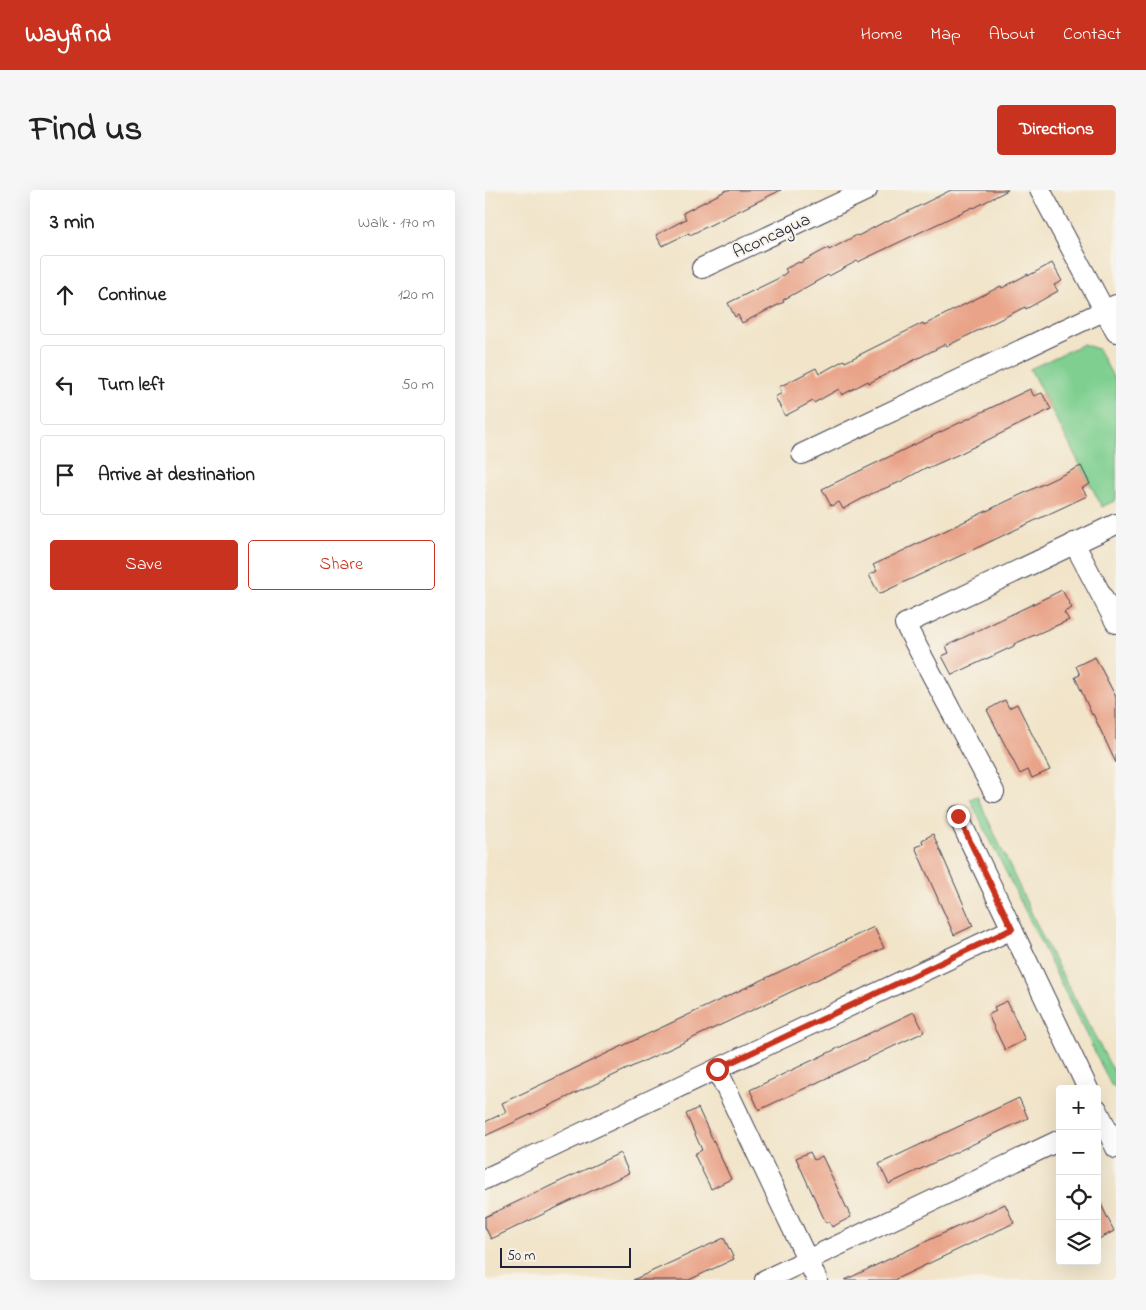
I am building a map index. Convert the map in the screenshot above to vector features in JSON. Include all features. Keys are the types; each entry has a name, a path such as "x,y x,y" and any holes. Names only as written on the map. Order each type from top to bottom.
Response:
{"street":[{"name":"Aconcagua","path":"702,268 867,190"},
{"path":"1040,190 1110,308 1116,332"},
{"path":"802,454 1110,308"},
{"path":"994,792 905,624 1116,524"},
{"path":"1074,543 1116,623"},
{"path":"958,816 1086,1085"},
{"path":"485,1179 1012,929"},
{"path":"717,1069 817,1280"},
{"path":"1103,1116 1116,1148"},
{"path":"765,1280 1056,1142"}],"green space":[{"path":"1083,344 1098,349 1116,382 1116,500 1102,507 1030,369"},
{"path":"977,796 1046,944 1116,1076 1116,1087 1111,1085 970,799"}],"building":[{"path":"727,190 781,190 690,235 689,233 662,246 656,235 686,219 683,213"},
{"path":"951,190 1008,190 974,208 828,275 783,300 784,302 742,323 738,315 735,317 728,303 779,278 787,272 785,269 828,248 829,250"},
{"path":"1052,263 1062,281 1054,285 1058,291 1026,309 1025,307 947,346 946,344 869,383 868,381 842,395 839,389 785,416 775,397 782,393 779,387 816,368 819,374 844,360 845,362 923,323 924,325 1001,286 1002,288"},
{"path":"1030,389 1034,396 1042,393 1051,409 843,509 839,502 831,506 822,489"},
{"path":"1081,466 1090,484 1082,488 1087,496 879,594 869,575 877,571 873,565"},
{"path":"1062,590 1072,608 1064,612 1069,620 1014,644 1014,646 952,675 942,656 949,653 946,646"},
{"path":"1095,657 1116,697 1116,763 1075,677 1080,675 1076,666"},
{"path":"1005,700 1009,708 1017,704 1050,770 1032,778 1028,770 1020,774 987,710"},
{"path":"933,834 973,926 954,935 915,847 923,844 922,840"},
{"path":"874,927 884,948 485,1136 485,1122 506,1112 502,1103"},
{"path":"1007,1001 1025,1040 1005,1050 988,1015 996,1011 994,1007"},
{"path":"914,1012 924,1032 759,1110 750,1090"},
{"path":"1019,1098 1028,1118 889,1184 879,1164"},
{"path":"698,1108 731,1179 711,1189 694,1154 702,1150 686,1114"},
{"path":"810,1152 814,1160 822,1156 851,1217 832,1227 829,1221 826,1223 796,1158"},
{"path":"620,1153 629,1173 491,1239 485,1227 485,1217"},
{"path":"1005,1204 1014,1223 894,1280 845,1280"},
{"path":"1101,1204 1114,1231 1101,1238"},
{"path":"724,1238 734,1259 689,1280 633,1280"}],"route":[{"path":"717,1069 1012,929 958,816"}]}
